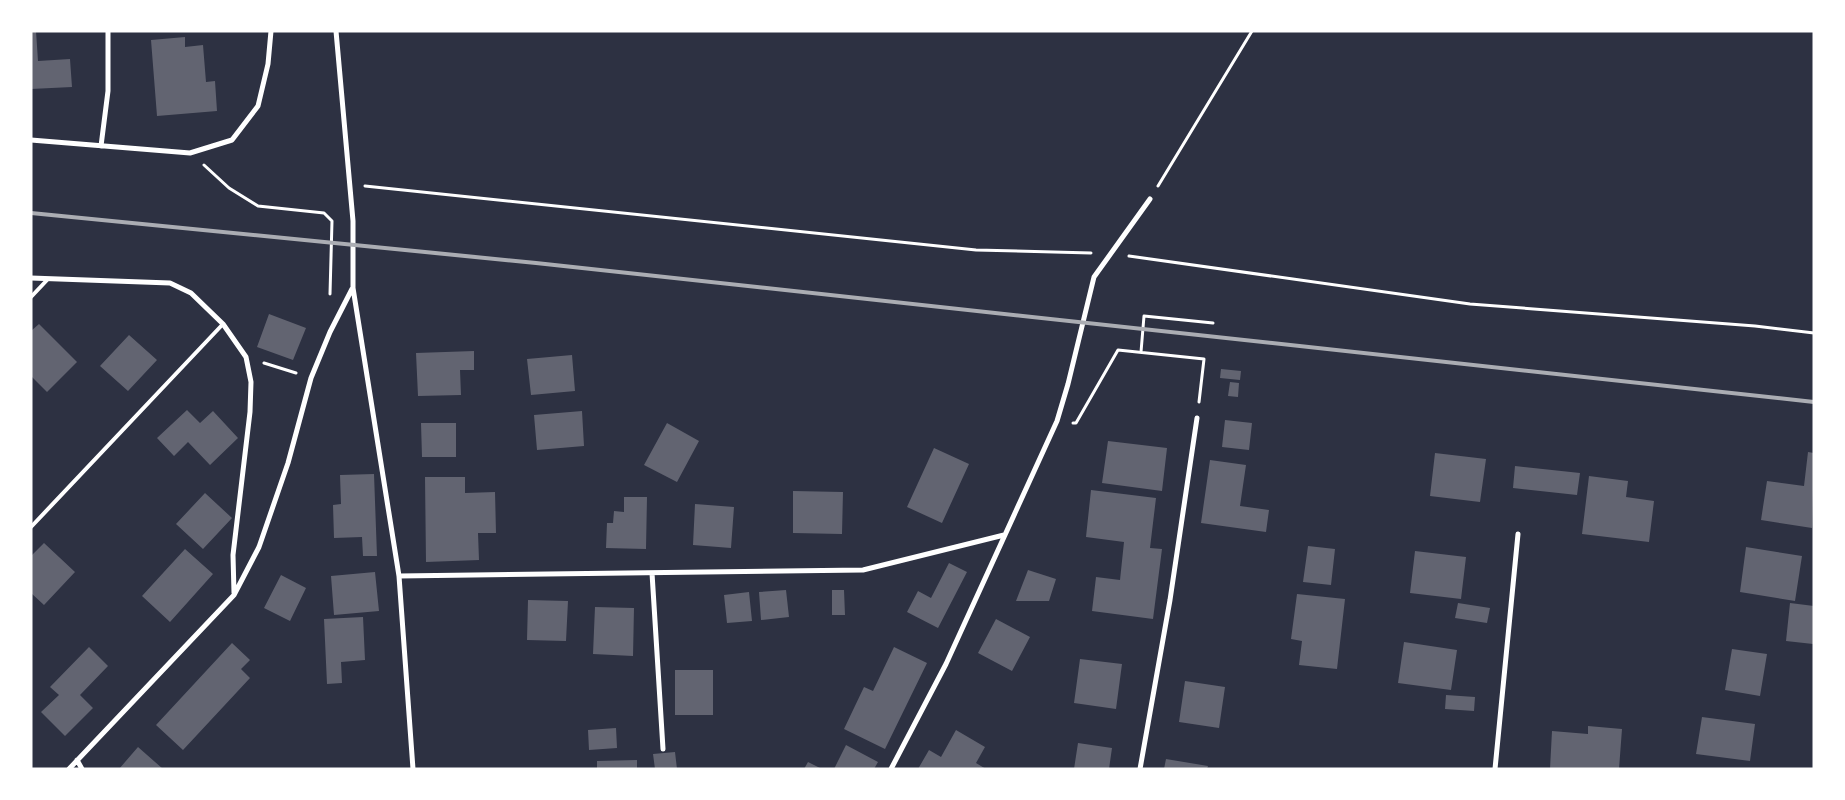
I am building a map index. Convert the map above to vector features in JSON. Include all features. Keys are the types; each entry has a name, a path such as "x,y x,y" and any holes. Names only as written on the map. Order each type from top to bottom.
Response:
{"street":[{"path":"101,146 108,91 108,31"},
{"path":"31,140 190,153 232,140 258,106 268,64 271,31"},
{"path":"336,31 353,221 353,288 399,576 413,769"},
{"path":"891,769 946,664 1057,421 1094,277 1150,199"},
{"path":"31,278 170,283 191,293 223,324 246,357 251,382 250,412 233,555 234,594"},
{"path":"69,769 234,594 258,547 288,463 311,378 330,332 353,288"},
{"path":"1140,769 1170,600 1197,418"},
{"path":"1495,769 1518,534"},
{"path":"399,576 863,570 1004,535"},
{"path":"652,573 663,749"},
{"path":"77,760 82,769"}],"lane":[{"path":"31,297 48,279"},
{"path":"31,527 223,324"}],"path":[{"path":"1150,199 1252,31"},
{"path":"190,153 229,188 258,206 324,213 332,221 330,297"},
{"path":"350,185 976,250 1112,253 1470,304 1755,326 1814,333"},
{"path":"1141,352 1144,316 1213,323"},
{"path":"1080,416 1118,350 1204,358 1197,418"},
{"path":"246,357 311,378"}],"building":[{"path":"31,31 36,31 38,61 70,59 72,87 31,89"},
{"path":"185,37 185,47 203,45 206,82 215,81 217,111 157,116 151,40"},
{"path":"269,314 306,328 293,360 257,347"},
{"path":"39,324 77,362 47,392 31,376 31,331"},
{"path":"129,335 157,360 128,391 100,366"},
{"path":"474,351 474,370 460,370 461,395 418,396 416,353"},
{"path":"572,355 575,391 531,395 527,359"},
{"path":"1221,369 1241,371 1240,380 1220,378"},
{"path":"1230,382 1239,383 1238,397 1228,396"},
{"path":"187,410 200,423 213,411 238,438 210,465 188,442 174,456 157,438"},
{"path":"582,411 584,446 537,450 534,415"},
{"path":"1225,420 1252,423 1249,450 1222,447"},
{"path":"421,423 456,423 456,457 422,457"},
{"path":"667,423 699,441 677,482 644,465"},
{"path":"1108,441 1167,448 1162,491 1102,483"},
{"path":"934,448 969,464 942,523 907,507"},
{"path":"1808,452 1814,453 1812,528 1761,520 1767,481 1804,486"},
{"path":"1435,453 1486,459 1480,502 1430,496"},
{"path":"1210,460 1246,465 1240,506 1269,510 1266,532 1201,523"},
{"path":"1515,466 1580,473 1577,495 1513,488"},
{"path":"374,474 377,556 363,556 362,537 334,538 333,505 341,504 340,475"},
{"path":"1589,476 1628,481 1626,497 1654,501 1649,542 1582,534"},
{"path":"425,477 465,477 465,493 495,492 496,533 478,533 479,560 426,562"},
{"path":"1091,490 1156,498 1150,548 1162,549 1153,619 1092,611 1096,577 1120,580 1124,542 1086,537"},
{"path":"793,491 843,492 842,534 793,533"},
{"path":"205,493 232,518 203,549 176,524"},
{"path":"624,497 647,497 646,549 606,548 607,523 613,523 614,511 624,512"},
{"path":"695,504 734,507 731,548 693,545"},
{"path":"44,543 75,572 44,605 31,593 31,556"},
{"path":"1308,546 1335,549 1331,585 1303,582"},
{"path":"1746,547 1802,556 1795,601 1740,592"},
{"path":"185,549 213,574 170,622 142,596"},
{"path":"1415,551 1466,557 1461,599 1410,593"},
{"path":"949,563 967,572 938,628 907,612 918,591 931,598"},
{"path":"1028,570 1056,579 1049,601 1016,601"},
{"path":"375,572 379,611 334,615 331,576"},
{"path":"281,575 306,588 290,621 264,608"},
{"path":"786,590 789,617 761,620 759,592"},
{"path":"832,590 844,590 845,615 832,615"},
{"path":"749,592 752,621 727,623 724,595"},
{"path":"1297,594 1345,599 1337,669 1299,665 1302,641 1291,639"},
{"path":"528,600 568,601 566,641 527,640"},
{"path":"1458,603 1490,608 1487,623 1455,618"},
{"path":"1790,603 1814,606 1813,644 1786,641"},
{"path":"595,607 634,608 633,656 593,654"},
{"path":"363,617 365,660 341,662 342,683 327,684 324,619"},
{"path":"996,619 1030,637 1012,671 978,653"},
{"path":"1404,642 1457,650 1451,690 1398,683"},
{"path":"232,643 250,660 241,669 250,678 183,750 156,725"},
{"path":"89,647 108,666 80,695 93,708 65,736 41,712 59,695 50,687"},
{"path":"894,647 927,663 885,749 844,729 864,687 873,691"},
{"path":"1732,649 1767,654 1760,696 1725,690"},
{"path":"1080,659 1122,664 1116,709 1074,703"},
{"path":"675,670 713,670 713,715 675,715"},
{"path":"1185,681 1225,687 1219,728 1179,722"},
{"path":"1446,695 1475,697 1474,711 1445,709"},
{"path":"1702,717 1755,724 1750,761 1696,754"},
{"path":"1588,726 1622,729 1619,769 1550,769 1552,731 1588,734"},
{"path":"616,728 617,748 589,750 588,730"},
{"path":"956,730 985,747 976,763 986,769 918,769 929,750 941,757"},
{"path":"1078,743 1112,748 1109,769 1074,769"},
{"path":"846,745 878,762 874,769 834,769"},
{"path":"138,747 163,769 119,769"},
{"path":"675,752 677,769 655,769 653,754"},
{"path":"1166,759 1208,766 1207,769 1164,769"},
{"path":"637,760 637,769 597,769 597,761"},
{"path":"808,762 822,769 804,769"}],"railway":[{"path":"31,213 536,263 1814,402"}]}
